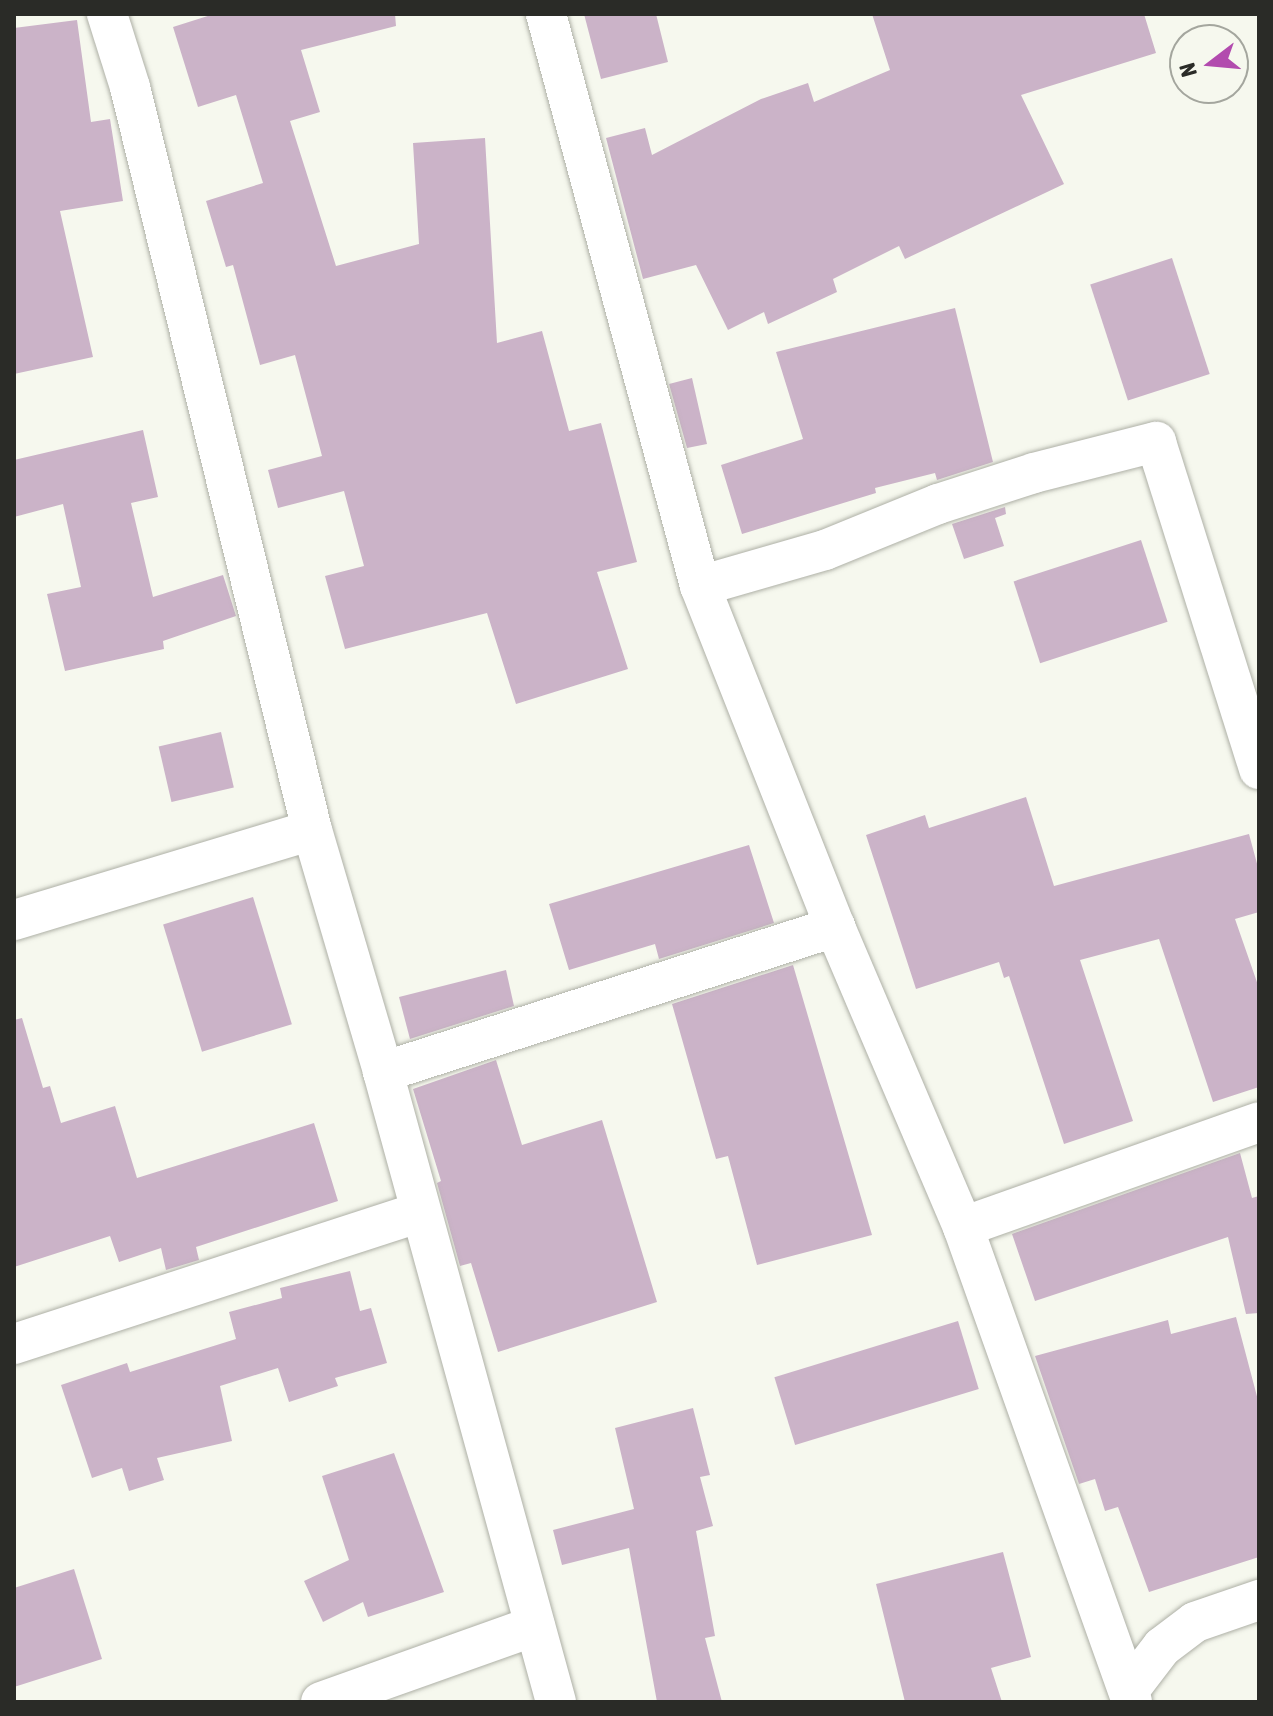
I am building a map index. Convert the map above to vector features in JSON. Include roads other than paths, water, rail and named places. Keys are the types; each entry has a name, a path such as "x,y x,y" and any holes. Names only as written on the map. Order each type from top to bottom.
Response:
{"street":[{"path":"107,14 130,87 312,830 383,1072 556,1702"},
{"path":"546,14 700,586 835,927 963,1227 1131,1696"},
{"path":"700,586 825,550 938,504 1034,473 1156,442 1259,769"},
{"path":"14,920 312,830"},
{"path":"383,1072 835,927"},
{"path":"963,1227 1259,1122"},
{"path":"14,1344 420,1212"},
{"path":"1131,1696 1162,1647 1195,1622 1259,1600"},
{"path":"321,1702 535,1626"}]}
